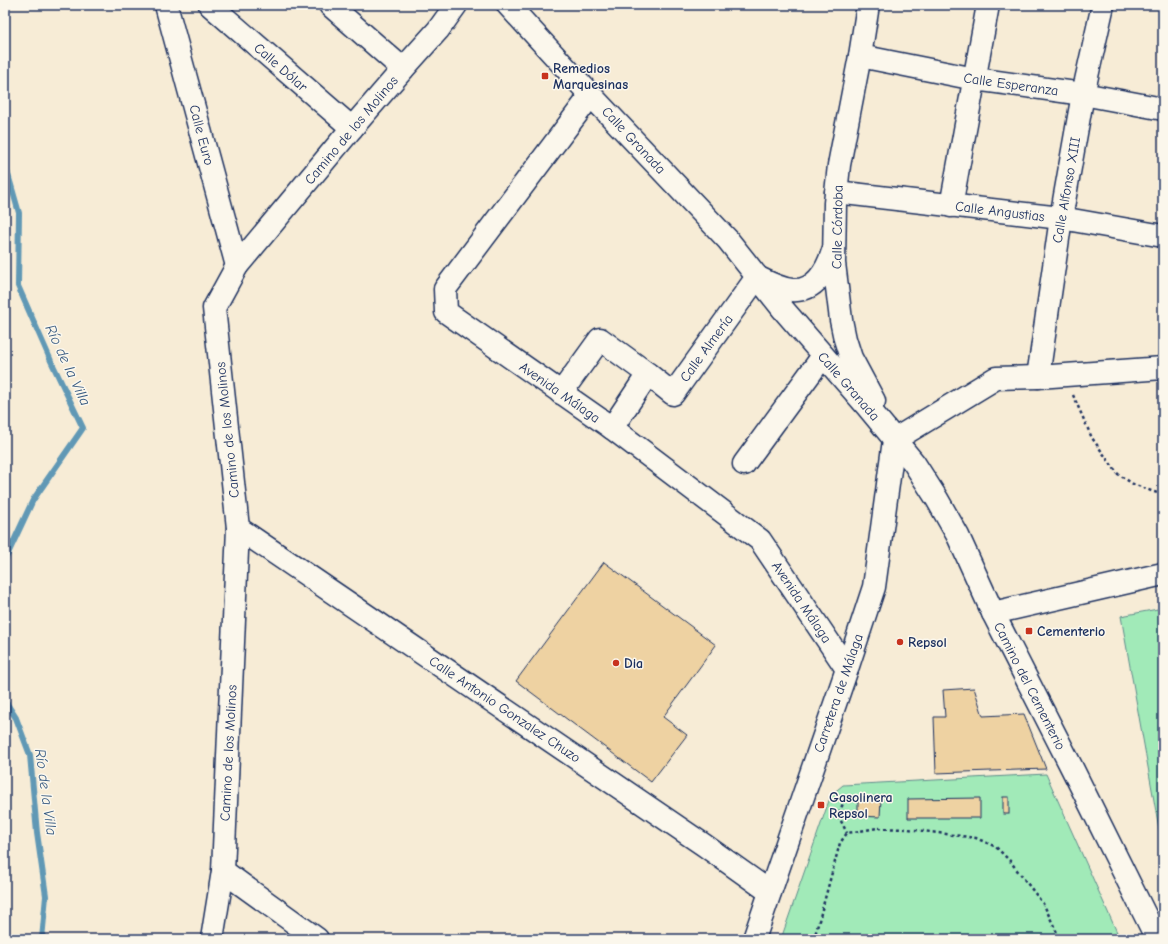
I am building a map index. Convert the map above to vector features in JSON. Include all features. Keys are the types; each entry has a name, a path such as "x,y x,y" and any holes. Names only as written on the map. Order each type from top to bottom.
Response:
{"street":[{"name":"Calle Euro","path":"166,5 237,266"},
{"name":"Calle Dólar","path":"210,5 352,128"},
{"path":"330,5 403,69"},
{"name":"Camino de los Molinos","path":"212,939 223,871 238,528 214,308 237,266 352,128 438,30 456,5"},
{"name":"Calle Granada","path":"508,5 728,240 757,277 894,440"},
{"name":"Calle Córdoba","path":"868,5 860,56 839,165 835,203 834,263 841,320 851,358 894,440"},
{"path":"951,206 988,5"},
{"name":"Calle Alfonso XIII","path":"1038,377 1061,218 1083,94 1103,5"},
{"name":"Calle Esperanza","path":"860,56 975,79 1083,94 1163,109"},
{"name":"Avenida Málaga","path":"591,95 445,289 446,312 612,428 760,540 847,669"},
{"name":"Calle Angustias","path":"836,192 1061,218 1163,236"},
{"path":"757,277 791,290 808,288 826,269 834,244"},
{"name":"Calle Almería","path":"648,374 674,394 757,277"},
{"path":"561,393 600,339 648,374 612,428"},
{"path":"744,464 823,356"},
{"path":"894,440 996,378 1073,375 1163,368"},
{"name":"Camino del Cementerio","path":"894,440 914,463 937,498 958,536 993,613 1157,939"},
{"name":"Carretera de Málaga","path":"754,939 874,587 894,440"},
{"name":"Calle Antonio Gonzalez Chuzo","path":"238,528 704,845 770,892"},
{"path":"993,613 1163,574"},
{"path":"223,871 317,939"}],"path":[{"path":"1073,375 1072,392 1075,403 1092,438 1118,474 1133,484 1163,494"},
{"path":"844,799 838,815 847,833"},
{"path":"814,939 840,843 847,833 878,828 908,829 976,838 996,847 1010,861 1044,905 1060,939"}],"green space":[{"path":"1163,608 1163,851 1121,616"},
{"path":"1046,774 1120,939 781,939 831,795 843,785"}],"building":[{"name":"Dia","path":"604,562 716,645 663,717 687,735 651,782 516,681"},
{"path":"974,688 983,716 1024,714 1046,769 936,773 934,717 945,717 943,690"},
{"path":"1003,797 1009,797 1009,814 1003,814"},
{"path":"980,798 980,818 908,818 908,799"},
{"path":"858,799 881,799 880,817 858,816"}],"waterway":[{"name":"Río de la Villa","path":"5,164 19,213 18,286 51,361 83,428 33,500 5,560"},
{"name":"Río de la Villa","path":"5,701 16,718 30,755 37,833 46,896 42,939"}],"place":[{"name":"Remedios Marquesinas","path":"545,76"},
{"name":"Cementerio","path":"1029,631"},
{"name":"Repsol","path":"900,642"},
{"name":"Dia","path":"616,663"},
{"name":"Gasolinera Repsol","path":"821,805"}]}
